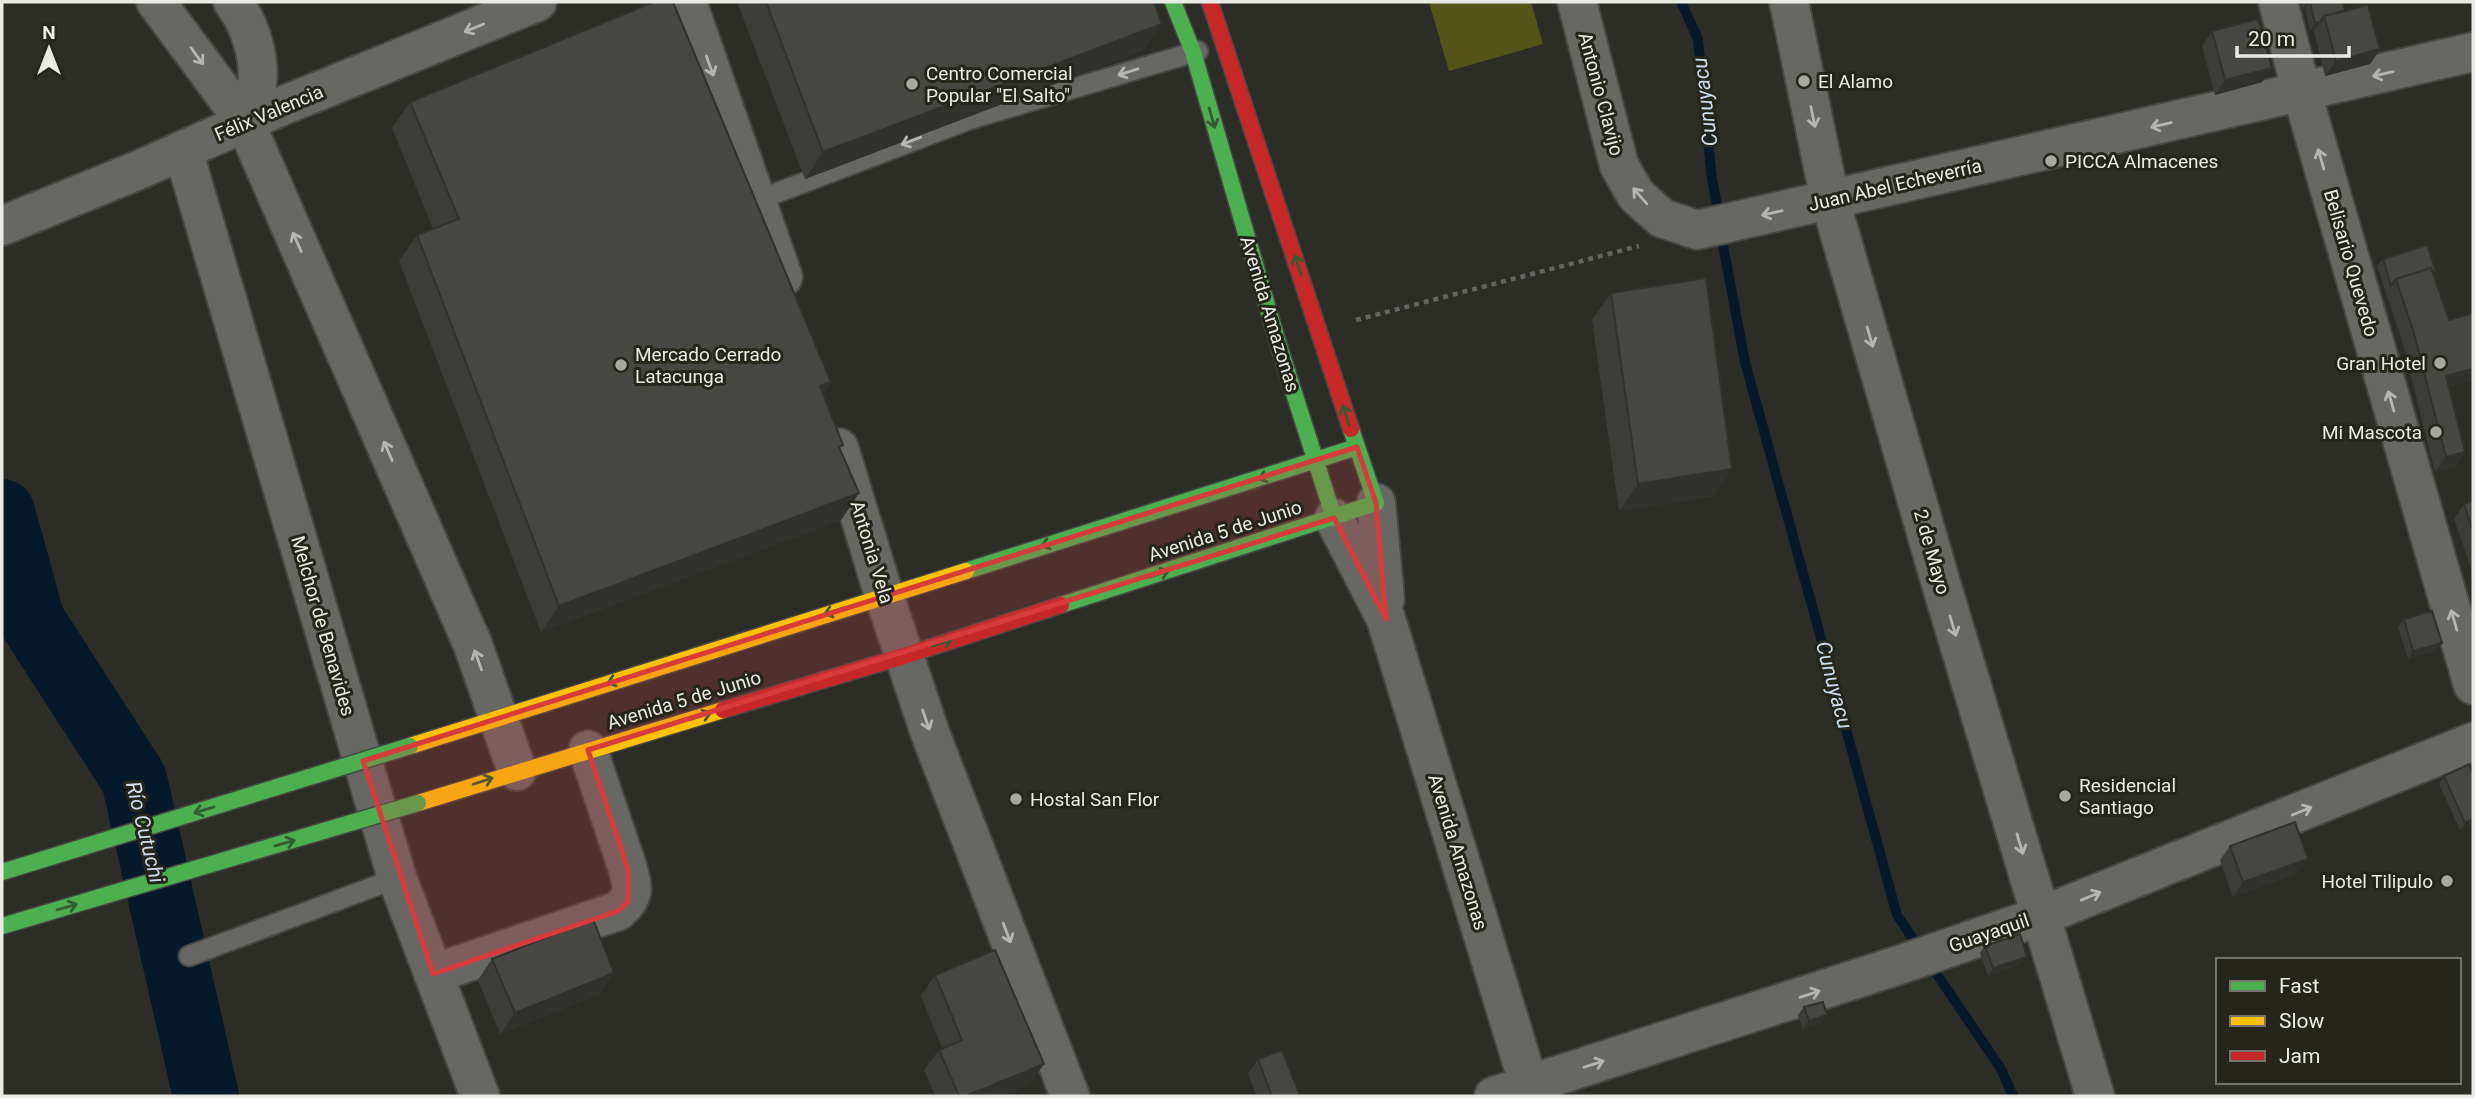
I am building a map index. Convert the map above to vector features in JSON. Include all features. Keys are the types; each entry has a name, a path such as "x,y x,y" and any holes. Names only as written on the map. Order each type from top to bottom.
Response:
{"main road":[{"name":"Avenida Amazonas","path":"1173,2 1193,52 1278,343 1334,518"},
{"name":"Avenida Amazonas","path":"1210,2 1376,503"},
{"name":"Avenida 5 de Junio","path":"2,872 1357,447"},
{"name":"Avenida 5 de Junio","path":"2,926 904,656 1376,503"}],"street":[{"path":"156,2 245,122 473,645 517,771"},
{"path":"233,2 244,16 256,57 256,89 245,122"},
{"name":"Félix Valencia","path":"2,226 141,169 282,106 537,2"},
{"path":"687,2 792,304"},
{"name":"Antonio Clavijo","path":"1577,2 1619,165 1636,195 1662,218 1697,230"},
{"name":"2 de Mayo","path":"1789,2 1830,200 1942,587 2095,1096"},
{"name":"Belisario Quevedo","path":"2278,2 2473,685"},
{"name":"Juan Abel Echeverría","path":"1697,230 2473,52"},
{"name":"Melchor de Benavides","path":"183,150 397,877 480,1096"},
{"name":"Antonia Vela","path":"829,418 930,733 1070,1096"},
{"name":"Avenida Amazonas","path":"1376,503 1386,619 1522,1093"},
{"name":"Avenida Amazonas","path":"1334,518 1386,619"},
{"name":"Guayaquil","path":"1522,1093 2041,916 2473,742"},
{"path":"433,974 618,911 628,902 632,889 628,869 589,750"}],"lane":[{"path":"758,200 968,120 1224,44"},
{"path":"190,956 397,877"}],"path":[{"path":"1319,330 1697,230"}],"highlighted area":[{"path":"1357,447 1376,503 1386,619 1334,518 588,750 628,869 628,902 618,911 433,974 363,761"}],"shaded area":[{"path":"1429,2 1531,2 1543,44 1449,71"}],"building":[{"path":"654,2 673,2 831,382 820,386 843,445 839,447 859,493 559,606 417,235 459,219 410,102"},
{"name":"Centro Comercial Popular \"El Salto\"","path":"766,2 1154,2 1162,24 823,152"},
{"path":"2310,2 2343,2 2345,11 2324,16 2320,22 2315,23"},
{"path":"2368,5 2380,49 2336,61 2324,16"},
{"path":"2258,19 2272,68 2225,80 2212,31"},
{"path":"2427,245 2436,272 2431,268 2396,279 2391,286 2383,259"},
{"path":"2431,268 2449,320 2473,313 2473,369 2446,376 2465,452 2446,457 2413,330 2396,279"},
{"path":"1706,278 1732,469 1638,484 1611,293"},
{"path":"2473,501 2473,531 2464,504"},
{"path":"2432,611 2442,643 2413,651 2404,619"},
{"path":"2469,764 2473,774 2473,819 2465,823 2444,776"},
{"path":"2295,822 2308,859 2243,882 2230,846"},
{"path":"593,919 614,973 515,1013 492,959"},
{"path":"2020,934 2027,957 1993,968 1985,946"},
{"path":"995,950 1044,1064 966,1096 959,1096 939,1050 962,1040 935,975"},
{"path":"1823,1002 1827,1015 1809,1021 1804,1007"},
{"path":"1282,1050 1300,1096 1272,1096 1258,1059"}],"waterway":[{"name":"Cunuyacu","path":"1681,2 1698,39 1717,205"},
{"name":"Cunuyacu","path":"1723,245 1745,362 1897,915 2001,1069 2013,1096"},
{"name":"Río Cutuchi","path":"2,512 32,621 134,779 206,1096"}],"traffic: fast":[{"path":"1173,2 1193,52 1278,343 1334,518"},
{"path":"1061,605 1376,503 1351,429"},
{"path":"966,571 1357,447"},
{"path":"2,872 410,746"},
{"path":"2,926 418,803"}],"traffic: slow":[{"path":"410,746 966,571"},
{"path":"418,803 723,710"}],"traffic: jam":[{"path":"1210,2 1351,429"},
{"path":"723,710 904,656 1061,605"}],"place":[{"name":"El Alamo","path":"1804,81"},
{"name":"Centro Comercial Popular \"El Salto\"","path":"912,84"},
{"name":"PICCA Almacenes","path":"2051,161"},
{"name":"Gran Hotel","path":"2440,363"},
{"name":"Mercado Cerrado Latacunga","path":"621,365"},
{"name":"Mi Mascota","path":"2436,432"},
{"name":"Residencial Santiago","path":"2065,796"},
{"name":"Hostal San Flor","path":"1016,799"},
{"name":"Hotel Tilipulo","path":"2447,881"}]}
